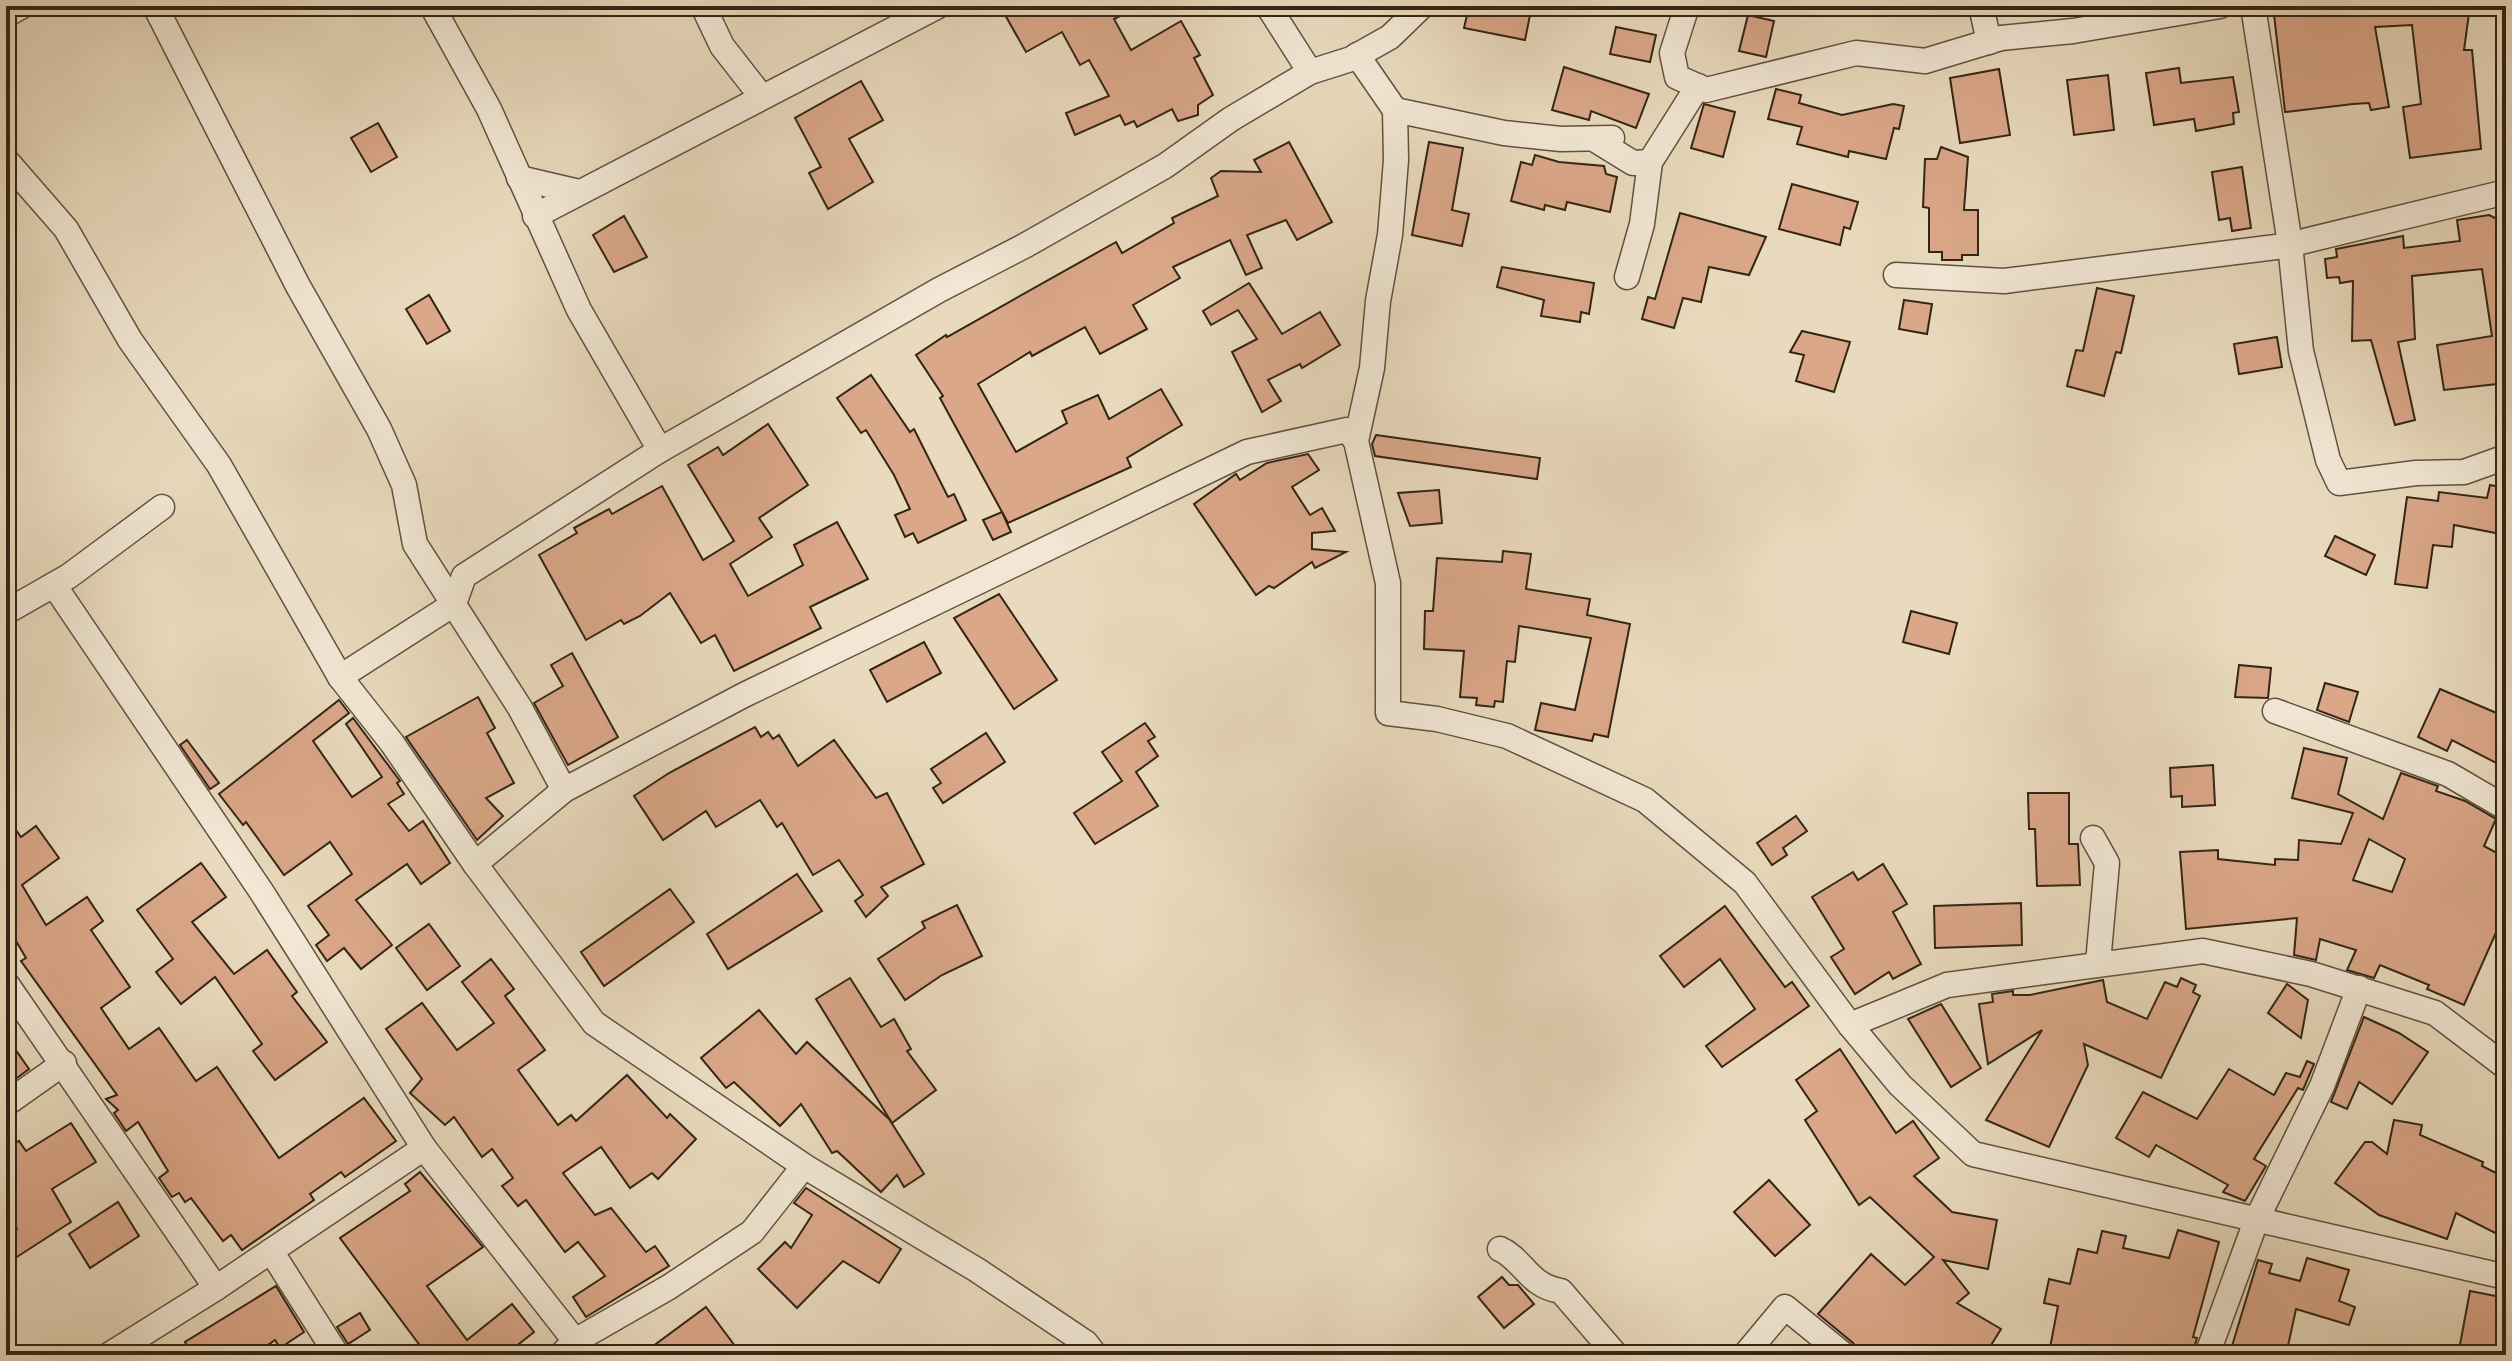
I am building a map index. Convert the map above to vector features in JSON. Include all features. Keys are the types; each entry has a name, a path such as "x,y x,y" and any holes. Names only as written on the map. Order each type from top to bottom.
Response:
{"street":[{"path":"6,15 22,6"},
{"path":"155,6 298,286 379,429 404,485 415,544 520,708 564,790"},
{"path":"432,6 489,109 579,310 660,450"},
{"path":"703,6 722,46 761,96"},
{"path":"535,216 938,6"},
{"path":"1268,6 1310,72"},
{"path":"340,677 454,604 464,576 660,450 939,290 1165,166 1231,119 1310,72 1357,55 1390,37 1422,6"},
{"path":"1687,6 1672,53 1677,77 1706,90 1856,53 1925,61 1989,42 2220,6"},
{"path":"1981,6 1989,42"},
{"path":"2253,6 2290,244 2301,351 2328,460 2339,483 2416,473 2464,472 2506,457"},
{"path":"1357,55 1395,110 1390,235 1378,301 1372,368 1356,441 1388,583 1388,713 1507,736 1645,800 1745,883 1850,1025 1900,1085 1973,1154 2256,1221 2387,1246 2506,1277"},
{"path":"1627,277 1642,224 1650,162 1698,86"},
{"path":"1395,110 1504,133 1603,138 1633,163 1650,162"},
{"path":"6,160 66,229 130,340 219,465 340,677 392,743 475,864 594,1023 804,1166 977,1270 1086,1343 1095,1355"},
{"path":"519,178 579,192"},
{"path":"1896,275 2004,281 2290,244 2506,192"},
{"path":"475,864 564,790 744,695 1247,452 1347,430 1356,441"},
{"path":"6,612 54,585 162,507"},
{"path":"54,585 261,891 424,1148 568,1348 752,1232 804,1166"},
{"path":"2275,711 2448,774 2506,808"},
{"path":"2093,838 2107,863 2098,963"},
{"path":"1850,1025 1947,985 2203,951 2311,974 2435,1013 2502,1054"},
{"path":"6,983 64,1063 216,1288"},
{"path":"2207,1355 2256,1221 2322,1086 2359,988"},
{"path":"6,1104 64,1063"},
{"path":"109,1355 216,1288 424,1148"},
{"path":"1500,1249 1523,1272 1550,1289 1561,1291 1616,1355"},
{"path":"271,1251 337,1355"},
{"path":"1745,1355 1785,1307 1844,1355"}],"building":[{"path":"1000,6 1140,6 1114,19 1131,50 1181,21 1200,55 1194,58 1213,95 1198,105 1198,115 1178,121 1172,109 1137,127 1134,121 1125,125 1120,115 1075,135 1066,113 1109,96 1089,60 1080,65 1062,32 1026,52"},
{"path":"1469,6 1531,10 1525,40 1464,28"},
{"path":"2322,6 2470,6 2464,50 2472,50 2481,149 2410,158 2403,107 2421,104 2412,25 2375,27 2389,107 2371,110 2369,103 2285,112 2274,14"},
{"path":"1748,15 1774,21 1766,57 1739,51"},
{"path":"1616,27 1656,35 1650,62 1610,54"},
{"path":"1564,67 1649,94 1636,128 1591,111 1589,120 1552,110"},
{"path":"2179,68 2181,83 2233,77 2239,112 2233,113 2234,124 2196,131 2194,119 2154,125 2146,73"},
{"path":"1999,69 2010,135 1960,143 1950,78"},
{"path":"2108,75 2114,130 2074,135 2067,80"},
{"path":"861,81 883,120 849,139 873,182 828,209 809,173 821,167 795,118"},
{"path":"1776,89 1801,95 1799,103 1842,115 1893,104 1904,106 1899,129 1894,128 1886,159 1849,151 1848,157 1797,144 1802,127 1768,119"},
{"path":"1704,104 1735,112 1723,157 1691,148"},
{"path":"378,123 397,157 371,172 351,138"},
{"path":"1289,142 1332,222 1297,240 1286,220 1247,235 1262,268 1246,275 1230,240 1173,267 1180,278 1133,305 1147,329 1100,354 1085,327 1032,356 1030,352 978,384 1016,452 1067,423 1062,411 1098,395 1109,419 1161,389 1182,425 1127,458 1131,467 1008,523 940,398 943,396 916,355 946,335 1116,242 1122,253 1174,223 1172,218 1218,196 1211,178 1221,171 1261,172 1254,160"},
{"path":"1429,142 1463,148 1452,210 1469,214 1462,246 1412,235"},
{"path":"1941,147 1968,157 1964,210 1978,210 1978,255 1962,255 1962,260 1942,260 1942,252 1929,252 1929,208 1923,207 1925,159 1937,159"},
{"path":"1535,155 1559,162 1604,166 1606,174 1617,177 1610,212 1567,202 1565,210 1545,205 1544,210 1511,201 1521,162 1532,165"},
{"path":"2242,167 2251,228 2232,231 2230,218 2219,220 2212,172"},
{"path":"1792,184 1858,202 1850,229 1844,227 1840,245 1779,229"},
{"path":"1680,213 1766,237 1749,275 1709,267 1701,302 1683,298 1674,328 1642,319 1648,297 1655,299"},
{"path":"2489,215 2499,220 2506,241 2506,383 2444,390 2437,345 2492,336 2482,269 2412,276 2415,339 2398,342 2415,420 2395,425 2371,340 2352,341 2353,281 2340,283 2339,277 2327,278 2325,259 2337,257 2336,249 2403,236 2404,248 2460,241 2457,220"},
{"path":"624,216 647,257 614,272 593,235"},
{"path":"1502,267 1594,283 1589,314 1581,312 1580,322 1541,316 1544,300 1497,287"},
{"path":"1249,283 1282,334 1320,312 1340,345 1302,368 1300,364 1268,380 1281,401 1262,412 1232,352 1257,339 1238,310 1211,325 1203,311"},
{"path":"2097,288 2134,296 2121,353 2116,352 2104,396 2067,386 2076,350 2083,351"},
{"path":"429,295 450,331 427,344 406,309"},
{"path":"1904,300 1932,304 1927,334 1899,329"},
{"path":"1802,331 1850,342 1834,392 1796,381 1804,355 1790,352"},
{"path":"2277,337 2282,367 2239,374 2234,344"},
{"path":"871,375 910,432 914,429 948,497 954,494 966,520 918,543 913,533 905,537 895,515 910,509 894,475 866,430 861,433 837,398"},
{"path":"768,424 808,485 759,518 772,537 730,564 748,596 803,565 794,545 837,522 868,579 810,607 821,628 734,671 715,635 701,643 670,593 640,616 624,624 621,620 586,640 539,555 577,533 574,528 609,509 612,514 662,486 703,560 734,541 688,465 718,447 723,455"},
{"path":"1376,435 1540,458 1537,479 1375,456 1372,444"},
{"path":"1308,454 1319,470 1292,487 1310,515 1322,508 1335,531 1312,533 1312,549 1346,552 1315,568 1312,562 1274,588 1269,586 1256,595 1194,504 1236,474 1240,480 1267,463"},
{"path":"2490,485 2506,488 2506,535 2454,525 2452,547 2433,545 2427,588 2395,584 2407,497 2438,501 2439,492 2487,498"},
{"path":"1439,490 1442,523 1410,526 1398,493"},
{"path":"1002,512 1011,532 993,540 983,520"},
{"path":"2335,536 2375,555 2366,575 2325,556"},
{"path":"1503,551 1531,554 1526,589 1590,599 1587,615 1630,624 1608,737 1594,734 1592,741 1535,730 1541,703 1575,710 1591,638 1519,626 1515,662 1507,661 1503,702 1495,701 1494,707 1476,705 1477,698 1460,697 1464,651 1424,649 1425,611 1433,611 1437,558 1502,562"},
{"path":"999,594 1057,680 1014,709 954,618"},
{"path":"1911,611 1957,623 1949,654 1903,642"},
{"path":"924,642 941,673 887,702 870,670"},
{"path":"572,653 618,737 568,765 534,703 563,686 551,665"},
{"path":"2239,665 2271,668 2268,698 2235,697"},
{"path":"2325,683 2358,692 2349,722 2317,710"},
{"path":"2440,689 2506,717 2506,768 2452,740 2447,751 2418,737"},
{"path":"478,697 495,728 487,733 514,783 486,798 503,816 477,840 406,737"},
{"path":"339,700 349,713 313,741 352,797 382,777 346,724 353,718 400,781 397,783 404,794 388,804 409,831 423,821 450,863 421,884 407,864 356,900 392,945 361,969 344,948 327,961 316,945 329,935 308,906 352,874 330,842 284,875 246,822 243,825 219,794"},
{"path":"1145,723 1155,737 1148,741 1158,756 1136,772 1158,806 1095,844 1074,813 1122,781 1102,752"},
{"path":"755,727 761,737 768,732 773,739 779,735 798,766 834,740 876,798 887,793 924,864 881,887 888,896 866,917 855,901 863,895 839,860 813,875 782,823 777,827 760,800 716,827 706,811 663,840 634,796 669,773"},
{"path":"986,733 1005,762 943,803 933,788 941,783 931,769"},
{"path":"187,740 219,783 210,789 180,745"},
{"path":"2304,748 2347,758 2338,794 2383,819 2401,773 2438,786 2436,791 2465,801 2496,819 2484,846 2506,858 2506,910 2464,1005 2427,989 2429,985 2380,965 2374,978 2347,970 2356,950 2320,939 2316,960 2294,955 2297,918 2186,929 2180,852 2218,850 2218,859 2275,865 2275,859 2298,860 2299,840 2341,844 2353,813 2292,798","holes":["2369,839 2405,859 2392,892 2353,880"]},
{"path":"2213,765 2215,805 2182,807 2182,796 2171,797 2170,768"},
{"path":"2028,793 2069,793 2069,844 2078,844 2080,885 2037,886 2035,829 2029,829"},
{"path":"6,816 21,837 36,826 59,858 22,885 46,925 87,897 103,921 91,930 130,987 101,1008 129,1049 159,1028 196,1081 217,1067 279,1158 364,1098 396,1141 345,1177 341,1172 310,1194 314,1200 242,1250 231,1235 223,1241 191,1198 185,1202 179,1193 172,1197 159,1178 168,1171 138,1122 126,1131 114,1113 118,1110 106,1099 117,1095 21,961 26,958 6,924"},
{"path":"1796,816 1807,831 1783,848 1787,855 1772,865 1757,843"},
{"path":"201,863 226,897 192,922 234,974 267,950 297,992 292,996 327,1042 275,1080 253,1051 262,1044 215,977 181,1004 156,972 173,959 137,910"},
{"path":"1883,864 1907,904 1893,912 1921,964 1893,979 1889,972 1855,994 1831,957 1844,949 1812,897 1853,872 1858,880"},
{"path":"797,874 822,911 728,969 707,934"},
{"path":"670,889 694,922 604,986 581,952"},
{"path":"2021,903 2022,945 1935,948 1934,906"},
{"path":"957,905 982,956 942,975 905,1000 878,959 925,928 922,922"},
{"path":"1725,906 1785,987 1792,982 1809,1006 1722,1067 1706,1046 1755,1009 1720,959 1684,987 1660,956"},
{"path":"429,924 460,966 427,990 396,948"},
{"path":"491,959 514,989 505,996 545,1050 518,1070 558,1125 571,1115 576,1121 627,1075 667,1118 670,1114 696,1139 658,1179 652,1173 630,1188 601,1147 563,1173 595,1215 611,1208 646,1252 655,1246 669,1266 586,1317 573,1297 605,1276 578,1242 565,1252 526,1200 518,1206 502,1186 513,1178 492,1149 482,1157 454,1117 445,1125 410,1093 422,1079 386,1029 422,1003 457,1050 494,1023 462,982"},
{"path":"850,978 881,1027 894,1019 911,1049 907,1051 936,1090 892,1123 816,999"},
{"path":"2181,978 2196,985 2193,992 2200,996 2161,1078 2084,1044 2088,1065 2049,1147 1986,1120 2042,1030 1988,1064 1979,1004 1993,1002 1992,994 2013,991 2013,995 2030,995 2103,980 2107,1002 2147,1019 2165,982 2177,987"},
{"path":"2287,984 2308,1000 2301,1038 2268,1013"},
{"path":"1941,1004 1981,1068 1951,1087 1908,1019"},
{"path":"759,1010 796,1054 807,1042 889,1119 924,1174 904,1187 897,1175 881,1192 837,1151 832,1153 801,1104 780,1126 734,1082 726,1088 701,1058"},
{"path":"2364,1017 2399,1033 2428,1052 2392,1104 2359,1082 2347,1109 2331,1102"},
{"path":"6,1036 29,1069 6,1086"},
{"path":"1840,1049 1896,1133 1913,1121 1939,1158 1914,1176 1952,1212 1997,1220 1988,1269 1943,1260 1969,1293 1957,1303 2001,1329 1985,1355 1860,1355 1853,1343 1818,1314 1871,1254 1905,1285 1934,1257 1870,1197 1859,1205 1805,1120 1817,1111 1796,1080"},
{"path":"2307,1061 2314,1064 2303,1090 2298,1088 2254,1159 2266,1166 2245,1201 2223,1192 2228,1185 2156,1145 2149,1157 2116,1138 2143,1092 2197,1119 2229,1069 2274,1095 2286,1073 2300,1077"},
{"path":"2394,1120 2422,1125 2420,1135 2483,1162 2482,1166 2506,1178 2506,1211 2495,1233 2456,1213 2447,1239 2379,1215 2335,1183 2365,1142 2372,1142 2387,1154"},
{"path":"71,1123 96,1162 52,1189 71,1222 6,1264 6,1237 17,1229 6,1213 6,1146 19,1141 26,1151"},
{"path":"420,1172 483,1247 427,1286 467,1340 512,1304 534,1332 505,1355 427,1355 340,1238 410,1191 405,1184"},
{"path":"1769,1180 1810,1225 1775,1256 1734,1212"},
{"path":"806,1188 901,1249 879,1283 843,1261 797,1308 758,1269 785,1242 791,1248 812,1215 794,1203"},
{"path":"118,1202 139,1236 90,1268 69,1234"},
{"path":"2178,1230 2219,1242 2193,1337 2197,1338 2192,1355 2049,1353 2058,1306 2044,1303 2049,1279 2070,1284 2078,1249 2097,1253 2102,1231 2126,1236 2123,1248 2169,1258"},
{"path":"2307,1258 2349,1270 2339,1301 2355,1307 2349,1325 2296,1309 2286,1355 2260,1349 2258,1355 2223,1355 2227,1345 2232,1346 2258,1260 2272,1264 2269,1273 2300,1281"},
{"path":"1502,1277 1509,1285 1518,1285 1534,1304 1504,1328 1478,1297"},
{"path":"276,1286 304,1332 280,1348 275,1340 254,1355 191,1355 185,1342"},
{"path":"2470,1291 2506,1298 2503,1355 2459,1350"},
{"path":"706,1307 735,1346 722,1355 641,1355"},
{"path":"360,1313 370,1330 348,1344 337,1327"}]}
